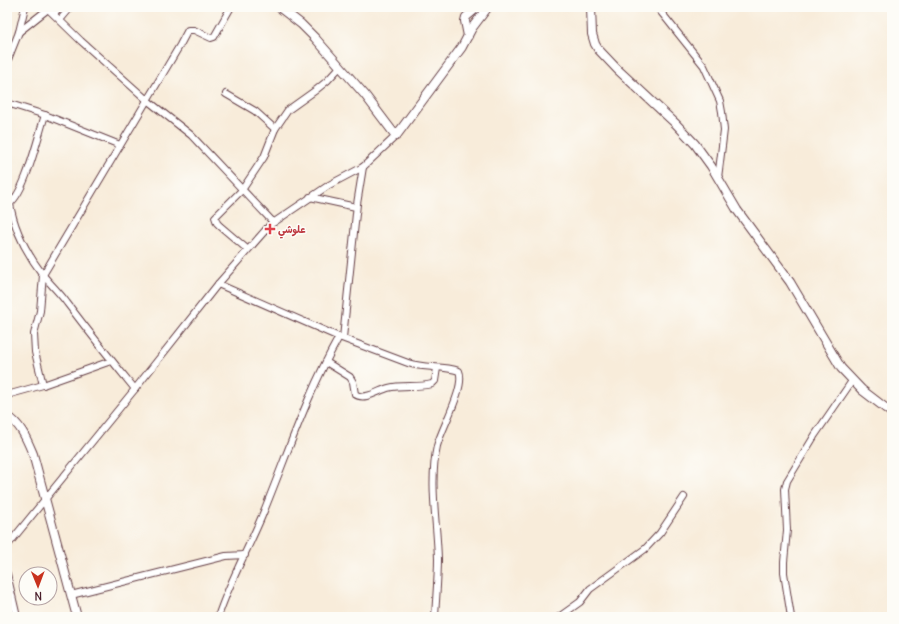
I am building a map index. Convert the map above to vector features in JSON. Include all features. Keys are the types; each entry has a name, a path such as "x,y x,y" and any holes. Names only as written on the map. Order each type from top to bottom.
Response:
{"street":[{"path":"7,62 19,32 25,7"},
{"path":"54,14 59,7"},
{"path":"60,20 71,7"},
{"path":"43,385 35,352 34,334 40,312 43,275 188,30 194,30 214,38 231,7"},
{"path":"279,7 301,24 315,38 365,95 396,136"},
{"path":"468,36 465,21 466,17 478,7"},
{"path":"7,546 136,389 218,284 248,249 273,222 329,184 363,167 396,136 462,47 472,28 488,7"},
{"path":"592,7 592,34 598,50 676,124 705,156 737,210 794,287 836,360 852,381 892,413"},
{"path":"657,7 704,66 720,101 724,130 718,178"},
{"path":"19,32 47,8 81,41 147,100 191,135 273,222"},
{"path":"248,249 220,226 215,217 242,190 264,156 275,129 288,110 327,81 340,67"},
{"path":"226,94 255,111 275,129"},
{"path":"7,103 45,115 120,145"},
{"path":"45,115 21,189 8,204 17,229 43,275 62,296 111,361 136,389"},
{"path":"218,617 230,586 273,489 314,386 326,362 341,338 356,207 363,167"},
{"path":"310,197 356,207"},
{"path":"218,284 341,338 414,365 446,368 459,371 459,388 438,444 434,467 438,559 435,617"},
{"path":"7,395 43,385 111,361"},
{"path":"326,362 350,377 353,382 355,394 360,397 386,388 432,384 435,381 437,368"},
{"path":"791,617 784,573 787,530 786,485 815,435 852,381"},
{"path":"7,416 18,425 26,437 33,454 77,617"},
{"path":"559,617 580,602 590,589 649,545 660,533 684,497"},
{"path":"71,595 226,556 245,555"},
{"path":"7,574 18,617"}],"place":[{"name":"علوشي","path":"270,229"}]}
